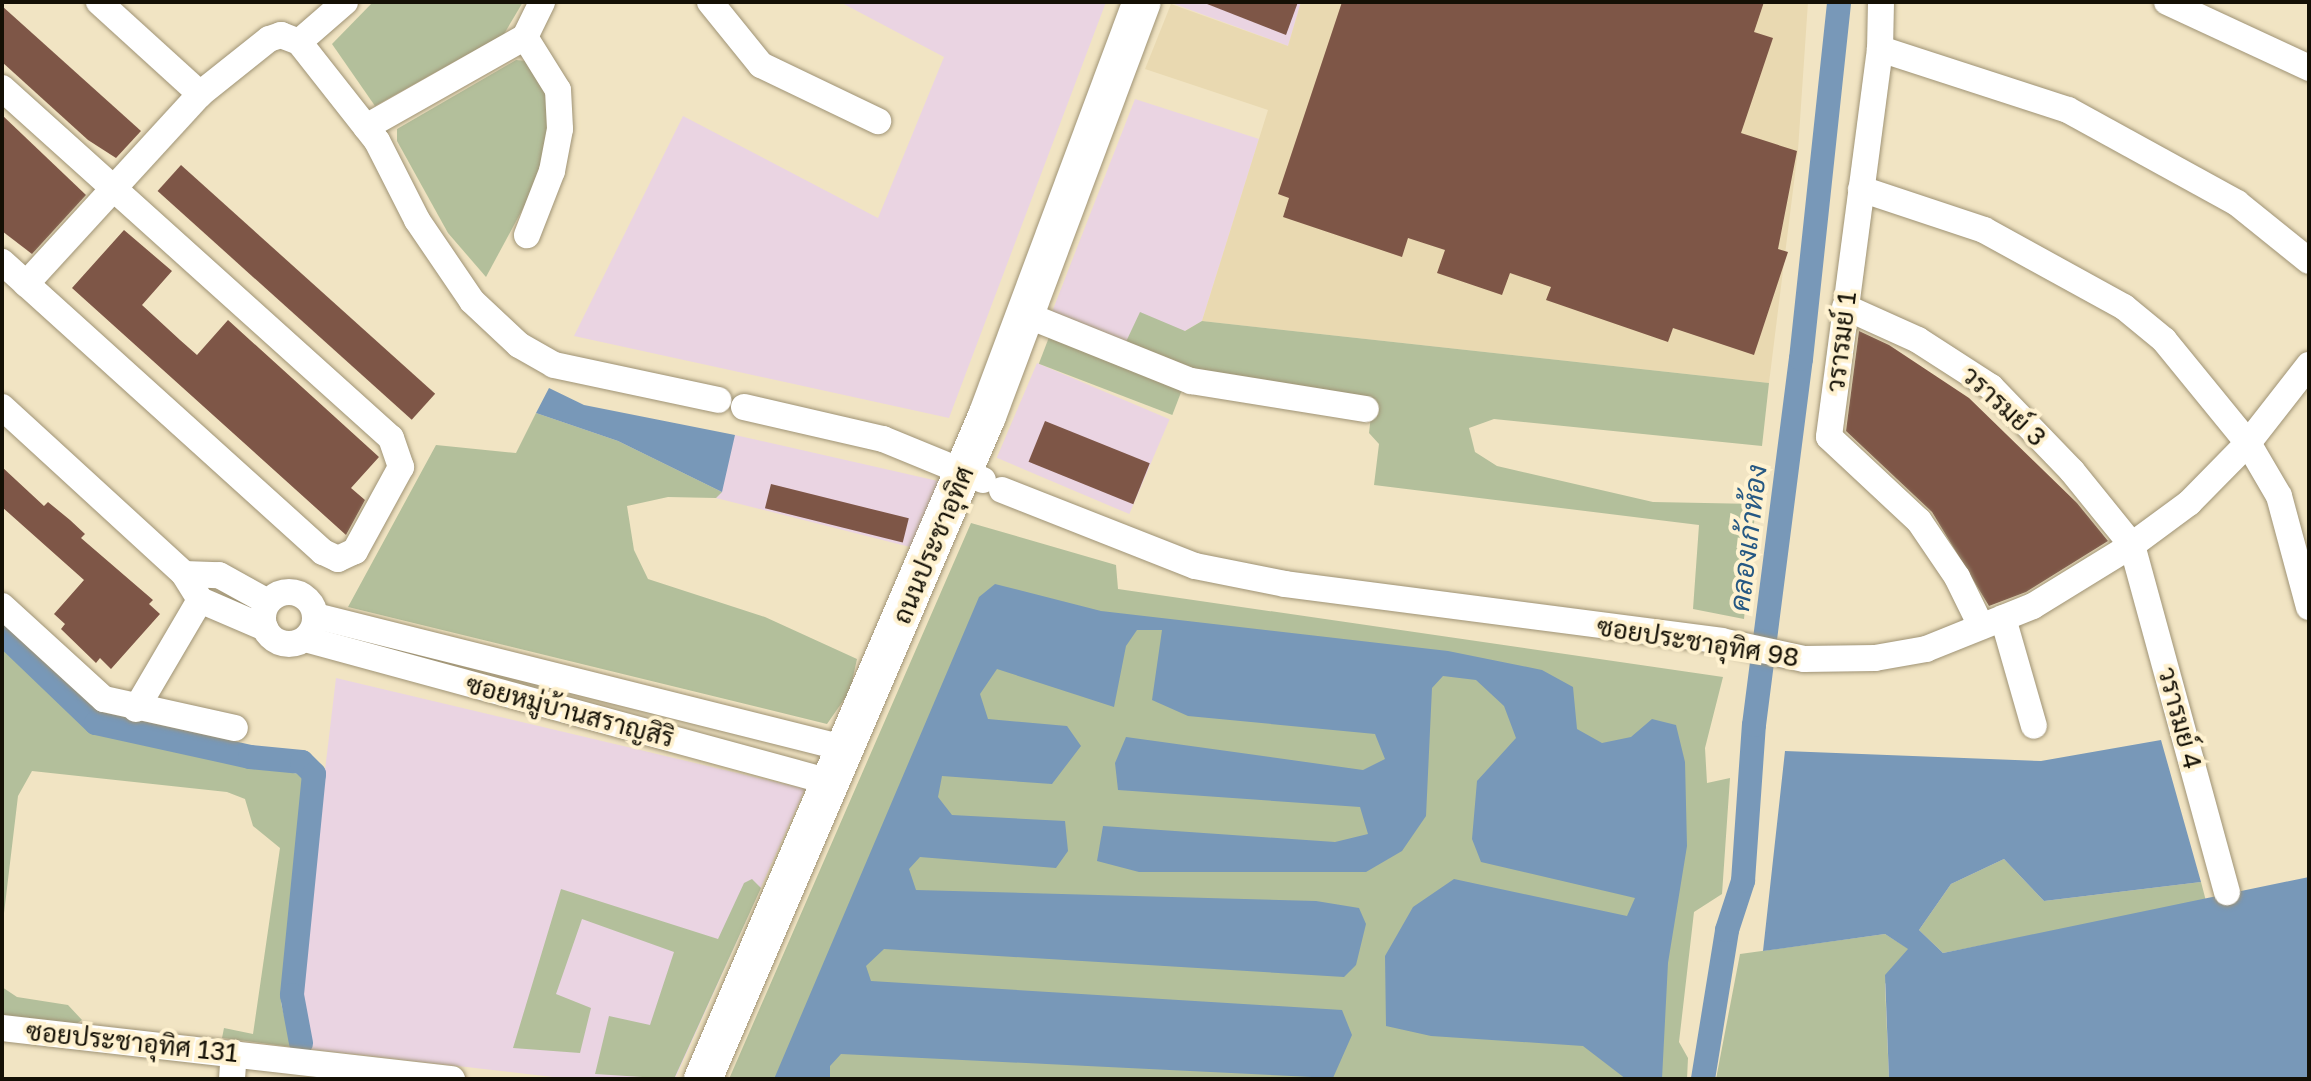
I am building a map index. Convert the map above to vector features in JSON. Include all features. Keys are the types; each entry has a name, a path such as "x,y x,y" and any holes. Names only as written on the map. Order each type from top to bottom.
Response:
{"main road":[{"name":"ถนนประชาอุทิศ","path":"703,1079 841,766 983,481 1024,314 1142,2"}],"street":[{"path":"99,2 200,94"},
{"path":"299,42 345,2"},
{"path":"366,127 525,37 542,2"},
{"path":"710,2 761,65 878,121"},
{"name":"วรารมย์ 1","path":"1881,2 1880,49 1845,307 1831,444 1874,476 1919,521 1992,622"},
{"path":"2167,2 2309,68"},
{"path":"26,284 200,94 269,39 281,35 299,42 366,127 459,285 519,345 554,365 590,376 718,400"},
{"path":"525,37 558,90 560,129 552,171 527,235"},
{"path":"1880,49 2011,88 2128,139 2237,203 2309,261"},
{"path":"2,88 391,438 401,467 355,551 338,559 323,552 2,262"},
{"path":"1861,189 1984,230 2124,307 2164,340 2248,443 2279,496 2309,607"},
{"name":"วรารมย์ 3","path":"1845,307 1918,340 1991,387 2072,471 2132,545"},
{"path":"1024,314 1191,381 1366,409"},
{"name":"ซอยประชาอุทิศ 98","path":"744,407 883,439 1195,566 1356,597 1721,641 1804,659 1888,656 1926,649 2033,606 2132,545 2189,503 2248,443 2309,365"},
{"path":"2,407 184,574 200,600 136,709"},
{"name":"วรารมย์ 4","path":"2132,545 2227,892"},
{"name":"ซอยหมู่บ้านสราญสิริ","path":"184,574 219,575 266,615 282,643 310,628 841,766"},
{"name":"ซอยหมู่บ้านสราญสิริ","path":"266,615 281,593 297,593 310,602 310,628"},
{"name":"ซอยหมู่บ้านสราญสิริ","path":"200,600 266,615"},
{"path":"2,606 88,688 136,709 235,728"},
{"path":"1992,622 2034,726"},
{"name":"ซอยหมู่บ้านสราญสิริ","path":"310,628 841,766"},
{"name":"ซอยประชาอุทิศ 131","path":"2,1028 233,1066 452,1079"}],"shaded area":[{"path":"840,2 1106,2 949,418 574,336 683,116 878,218 944,57"},
{"path":"1169,2 1301,2 1288,46"},
{"path":"1301,2 1808,2 1798,150 1769,383 1202,321 1268,110 1145,69 1171,4 1288,46"},
{"path":"1135,99 1259,139 1202,321 1185,331 1124,346 1050,317"},
{"path":"1037,363 1170,419 1129,514 997,458"},
{"path":"735,435 938,481 925,530 914,548 716,498"},
{"path":"336,678 805,789 675,1079 570,1079 292,1047"}],"green space":[{"path":"373,2 523,2 504,34 375,106 332,44"},
{"path":"516,60 527,61 547,96 548,162 486,277 448,233 397,141 397,129"},
{"path":"1140,312 1185,331 1202,321 1769,383 1762,446 1494,419 1469,428 1475,452 1497,466 1653,502 1756,504 1744,619 1693,609 1699,525 1374,485 1379,444 1369,433 1373,398 1197,374 1124,346"},
{"path":"1051,332 1185,383 1172,415 1039,364"},
{"path":"536,413 618,441 722,492 716,498 668,497 627,506 634,550 648,579 765,617 857,659 850,691 827,724 348,607 436,445 516,453"},
{"path":"971,523 1116,565 1118,589 1723,677 1705,748 1707,783 1730,778 1722,894 1694,912 1679,1042 1688,1058 1687,1079 729,1079"},
{"path":"2,644 88,726 306,776 281,1003 292,1047 222,1038 224,1028 253,1034 280,848 253,826 245,799 227,792 32,771 18,796 2,930"},
{"path":"2004,859 2044,901 2201,882 2206,901 1943,953 1919,930 1951,884"},
{"path":"752,879 761,888 674,1079 595,1074 609,1016 650,1025 674,952 582,919 556,994 591,1008 580,1053 513,1048 561,889 718,939 744,883"},
{"path":"1885,934 1909,949 1885,984 1889,1079 1716,1079 1740,954"},
{"path":"2,987 17,997 68,1005 82,1020 70,1028 2,1018"}],"water":[{"path":"549,388 584,405 735,435 722,492 618,441 536,413"},
{"path":"995,584 1101,611 1448,651 1542,670 1573,687 1577,729 1602,743 1631,737 1652,719 1676,725 1685,762 1687,846 1668,963 1662,1079 1626,1079 1583,1046 1431,1036 1386,1026 1385,956 1413,907 1454,879 1627,916 1635,898 1481,862 1472,839 1477,781 1516,738 1504,706 1476,680 1443,676 1432,688 1426,816 1402,851 1366,872 1139,872 1097,861 1103,826 1335,842 1368,834 1360,807 1118,790 1115,763 1126,737 1363,770 1385,759 1375,734 1188,716 1152,700 1162,630 1137,630 1126,646 1114,707 997,669 980,694 988,719 1067,726 1081,746 1052,784 942,776 938,797 952,815 1065,821 1068,851 1056,868 920,857 909,869 916,890 1316,901 1359,908 1366,924 1356,965 1344,977 884,949 866,966 871,981 1342,1010 1352,1035 1333,1078 841,1054 830,1066 830,1079 774,1079 979,597"},
{"path":"2161,740 2201,882 2044,901 2004,859 1951,884 1919,930 1943,953 2309,877 2309,1079 1889,1079 1885,975 1908,949 1885,934 1763,951 1785,751 2041,761"}],"building":[{"path":"1202,2 1298,2 1286,35"},
{"path":"1342,2 1764,2 1754,32 1773,38 1741,133 1797,151 1778,249 1788,252 1754,355 1673,328 1668,342 1546,300 1551,287 1510,273 1502,295 1437,273 1445,250 1408,238 1402,257 1283,217 1289,198 1278,194"},
{"path":"2,6 141,131 116,158 88,140 2,62"},
{"path":"2,115 86,195 32,254 2,231"},
{"path":"181,165 435,394 412,420 158,191"},
{"path":"124,230 172,271 142,305 180,340 197,355 228,320 379,457 351,488 365,500 346,535 72,288"},
{"path":"1859,331 1889,345 1969,398 2077,503 2108,541 2026,592 1989,606 1932,512 1846,431"},
{"path":"1045,421 1150,463 1133,504 1029,462"},
{"path":"2,467 44,506 48,502 70,520 85,534 81,538 153,600 149,604 160,614 111,669 100,658 96,663 61,629 65,624 54,614 84,580 2,507"},
{"path":"771,484 909,518 903,543 765,508"}],"waterway":[{"name":"คลองเก้าห้อง","path":"1703,1079 1727,930 1743,881 1754,725 1801,359 1839,2"},
{"path":"2,633 96,723 250,757 302,762 314,774 292,995 301,1043"}]}
